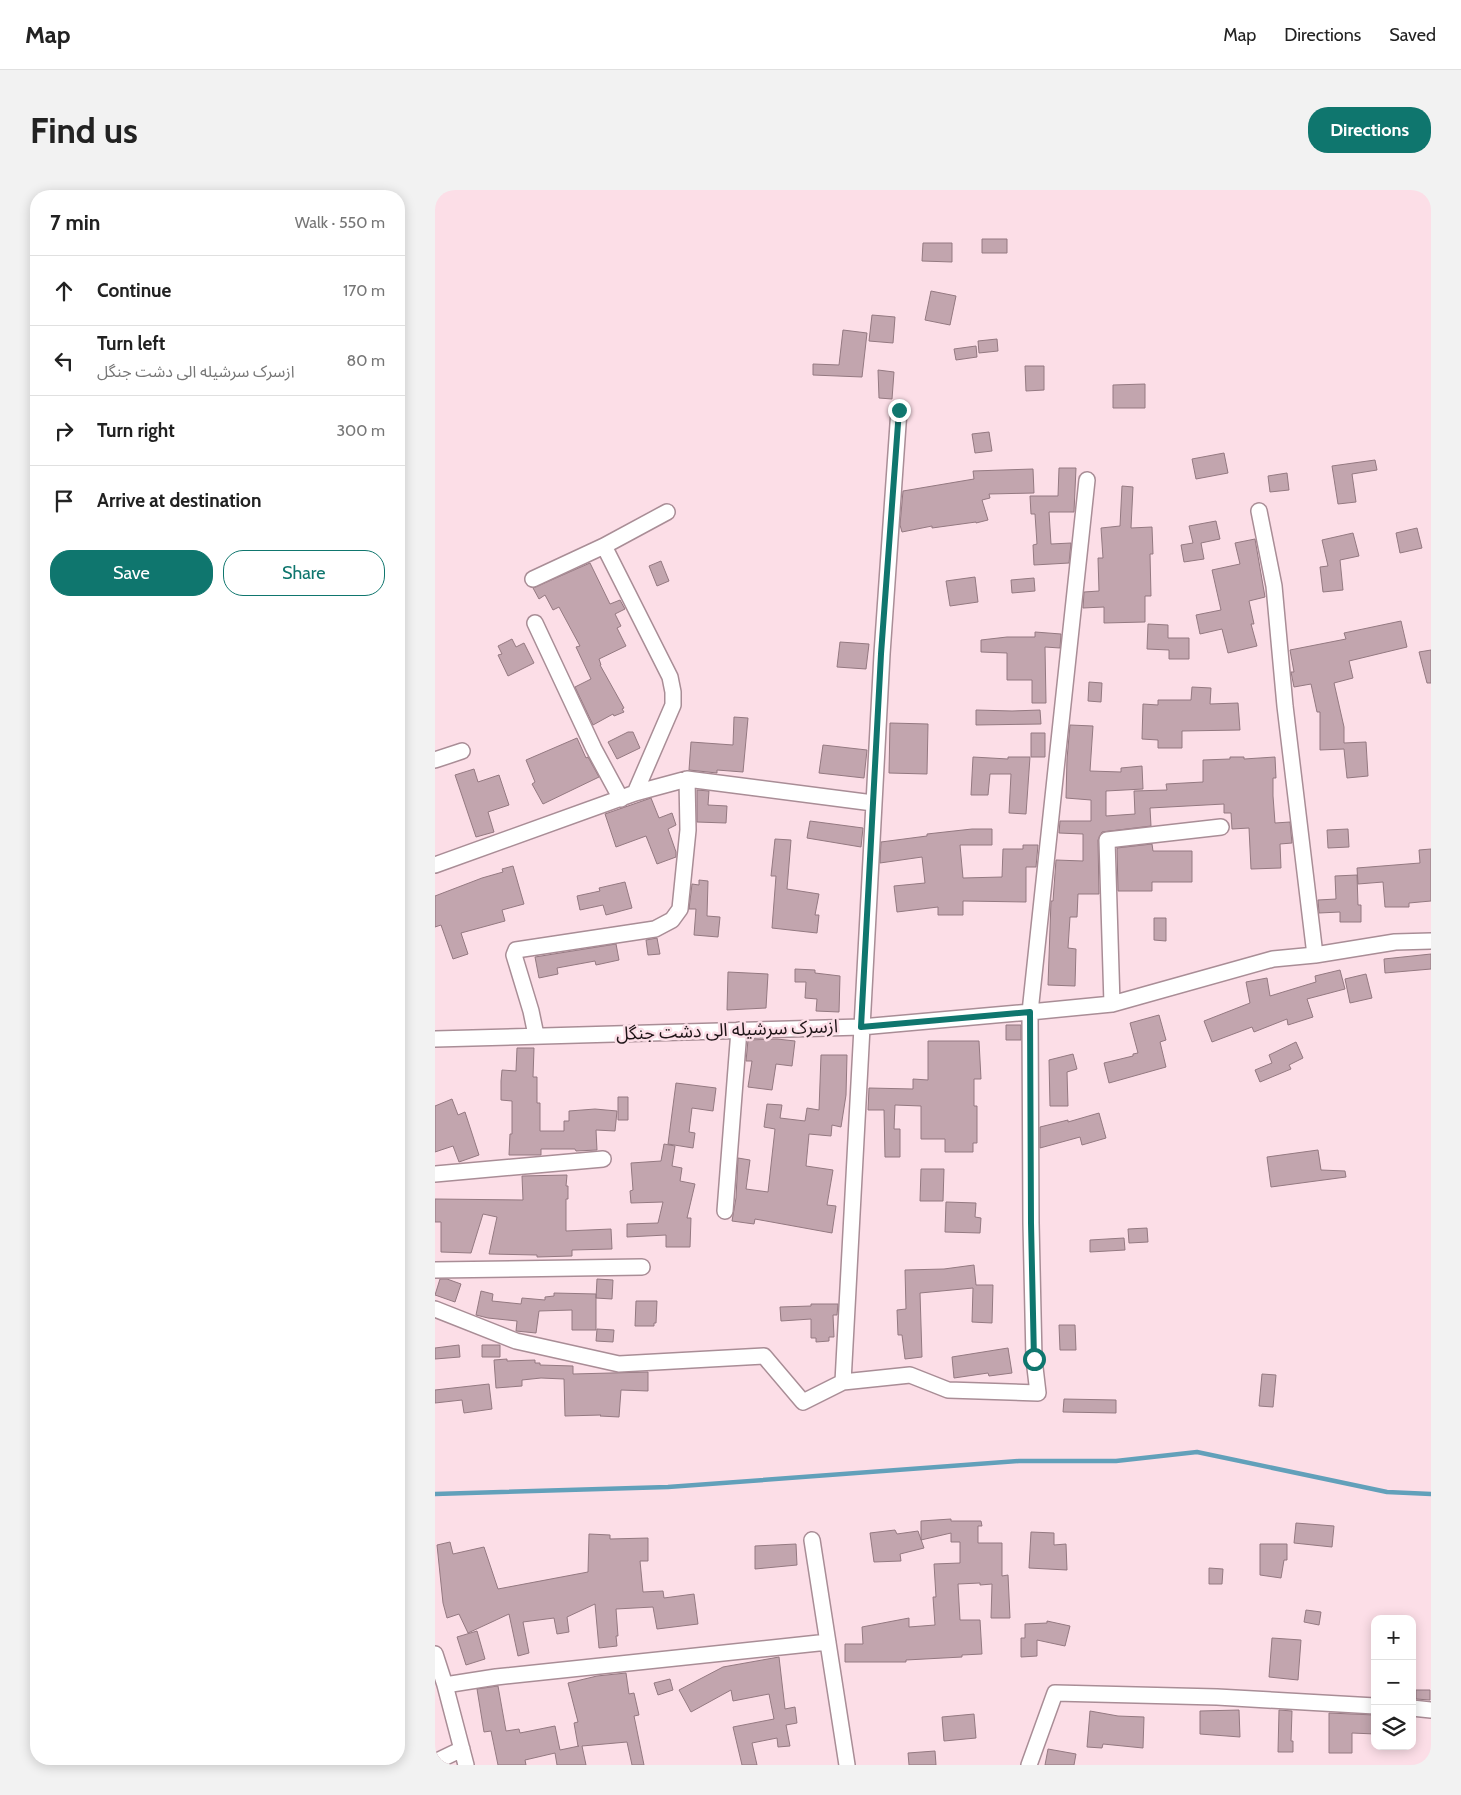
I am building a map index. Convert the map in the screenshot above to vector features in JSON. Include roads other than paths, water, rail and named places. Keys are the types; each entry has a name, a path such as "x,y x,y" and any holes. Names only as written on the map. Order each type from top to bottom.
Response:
{"street":[{"path":"843,1382 881,654 899,410"},
{"path":"435,1310 516,1341 619,1364 764,1356 803,1402 843,1382 910,1375 948,1390 1038,1393 1034,1359 1031,1223 1030,1012 1087,480"},
{"path":"1259,511 1274,586 1285,706 1315,955"},
{"path":"533,579 604,546 667,512"},
{"path":"604,546 669,677 673,692 673,704 635,793"},
{"path":"535,623 621,799"},
{"path":"435,760 462,750"},
{"path":"435,865 635,793 687,779 873,803"},
{"path":"536,1035 514,955 516,950 655,929 672,920 680,909 688,830 687,779"},
{"path":"1112,1004 1107,840 1221,828"},
{"name":"ازسرک سرشیله الی دشت جنگل","path":"435,1039 861,1027 1112,1004 1273,959 1315,955 1395,942 1431,941"},
{"path":"725,1211 739,1030"},
{"path":"435,1174 603,1159"},
{"path":"435,1270 642,1267"},
{"path":"812,1540 847,1765"},
{"path":"445,1685 496,1676 828,1642"},
{"path":"435,1654 466,1765"},
{"path":"1029,1765 1055,1693 1217,1697 1371,1706"},
{"path":"1416,1708 1431,1710"},
{"path":"435,1762 462,1749"}],"waterway":[{"path":"435,1494 668,1487 1019,1461 1116,1461 1197,1452 1387,1492 1431,1494"}]}
